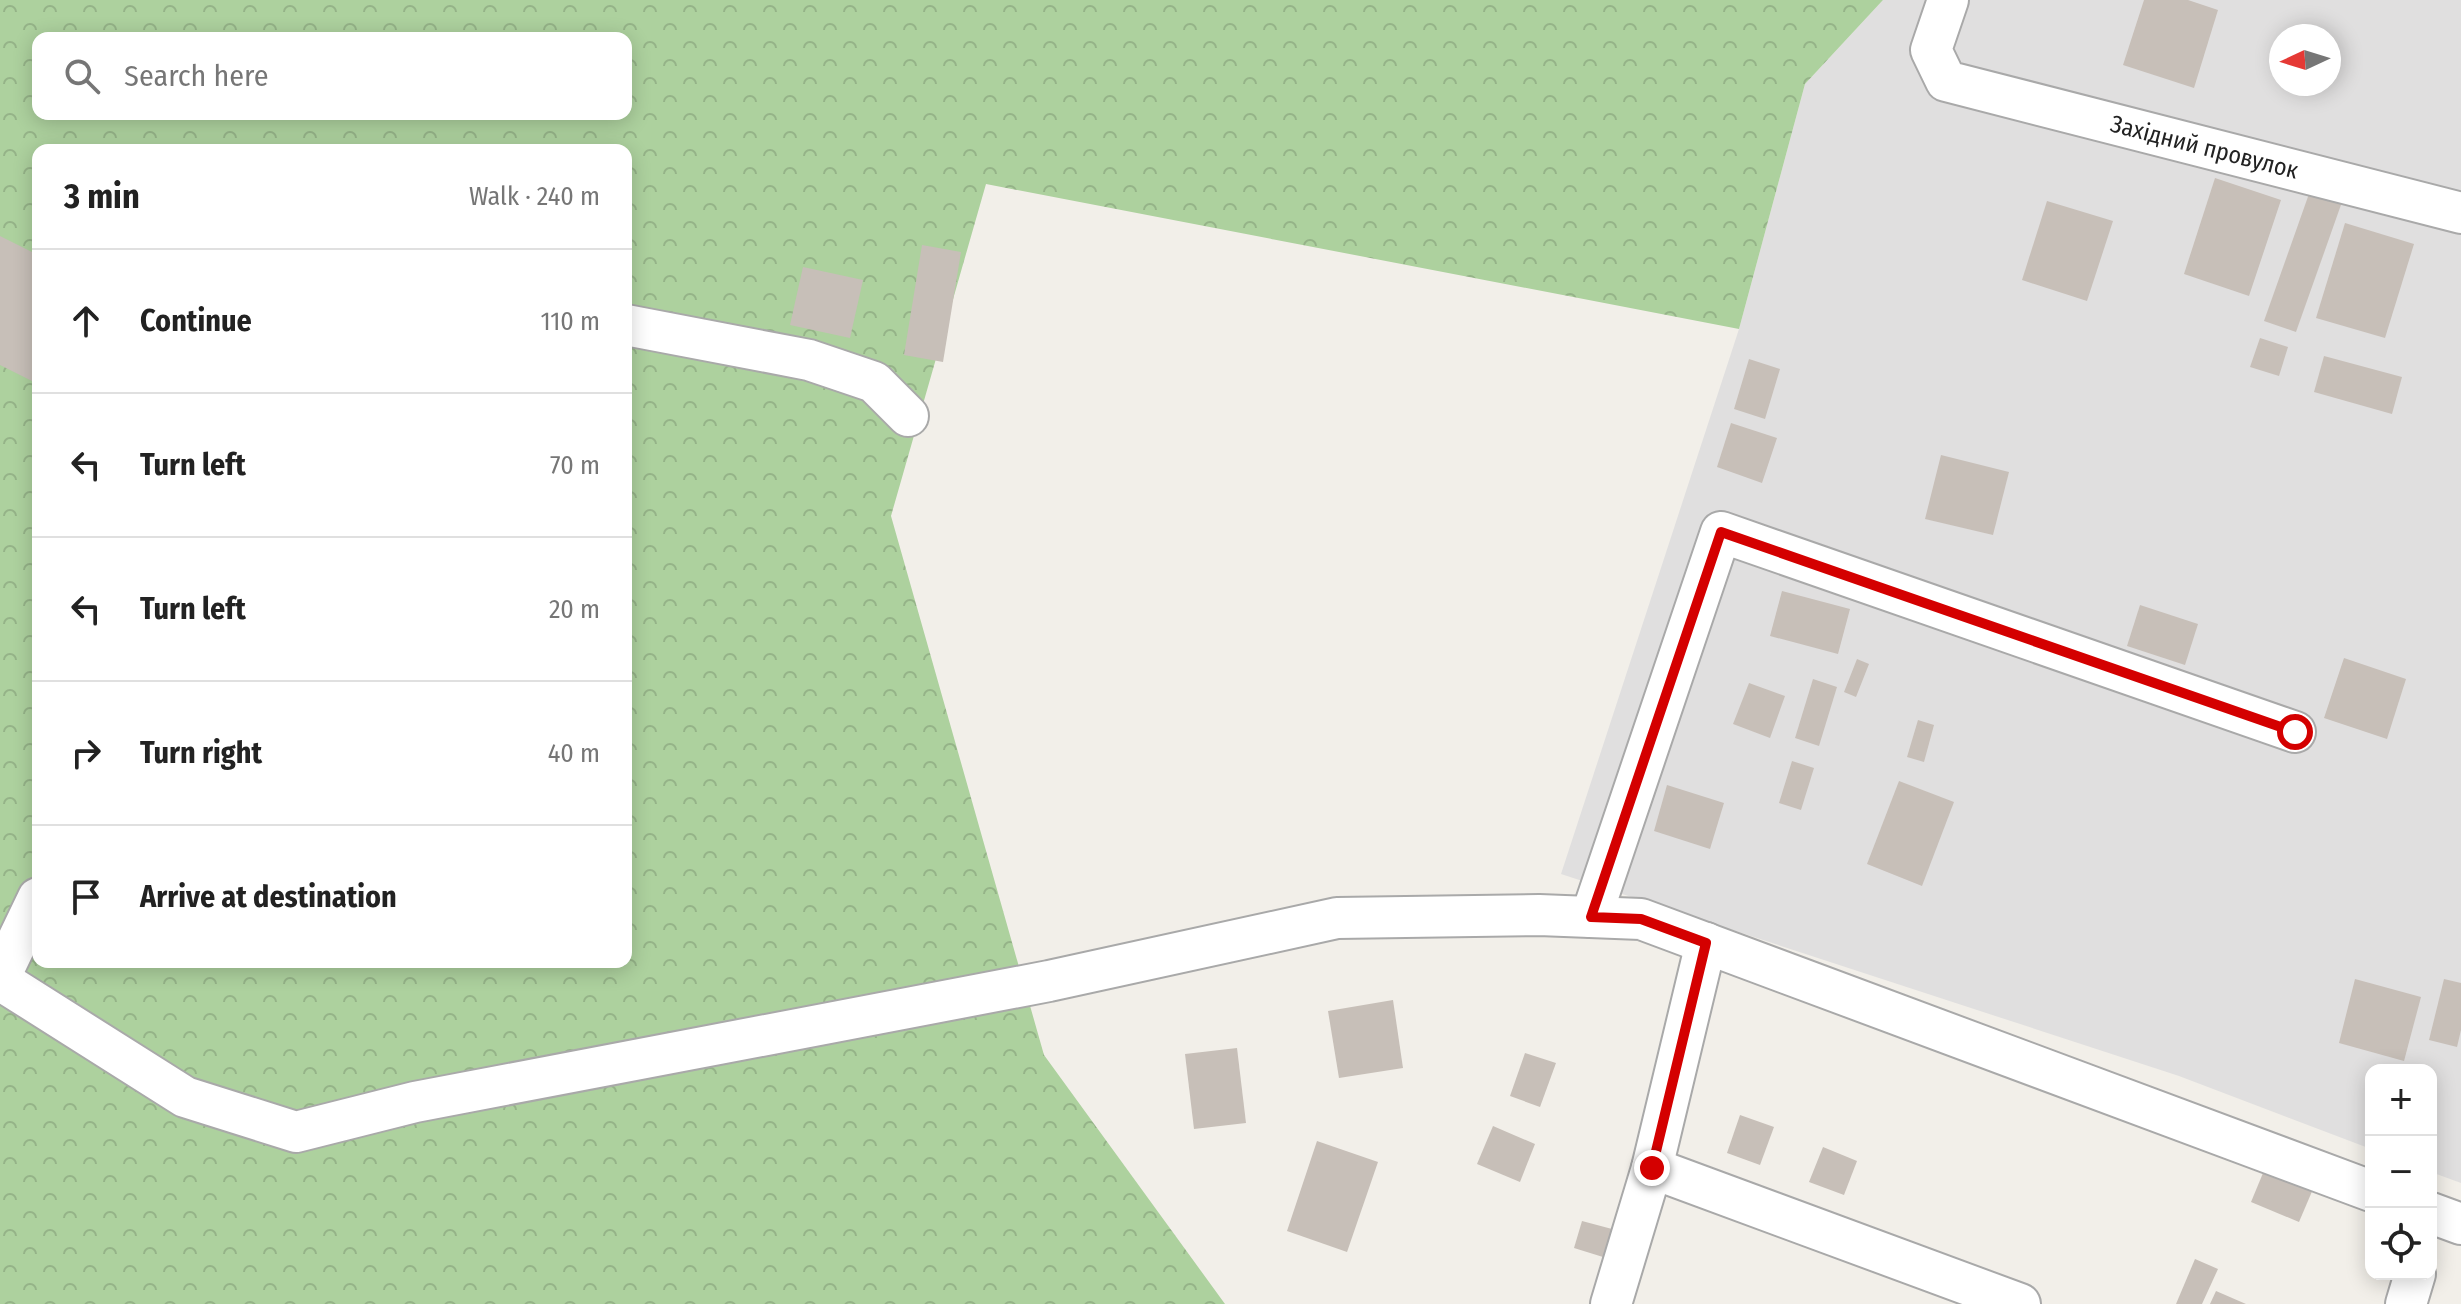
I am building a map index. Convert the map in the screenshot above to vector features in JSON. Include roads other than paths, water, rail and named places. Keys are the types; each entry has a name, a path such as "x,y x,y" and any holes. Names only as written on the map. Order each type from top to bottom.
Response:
{"street":[{"name":"Західний провулок","path":"1948,0 1931,50 1946,81 2461,213"},
{"path":"632,326 809,360 874,382 908,416"},
{"path":"1591,917 1721,532 2295,732"},
{"path":"32,911 0,978 185,1097 296,1132 415,1102 1049,981 1337,918 1539,915 1641,919 2365,1189"},
{"path":"1611,1304 1652,1168 1706,943"},
{"path":"1652,1168 2020,1304"},
{"path":"2406,1304 2413,1280"}]}
